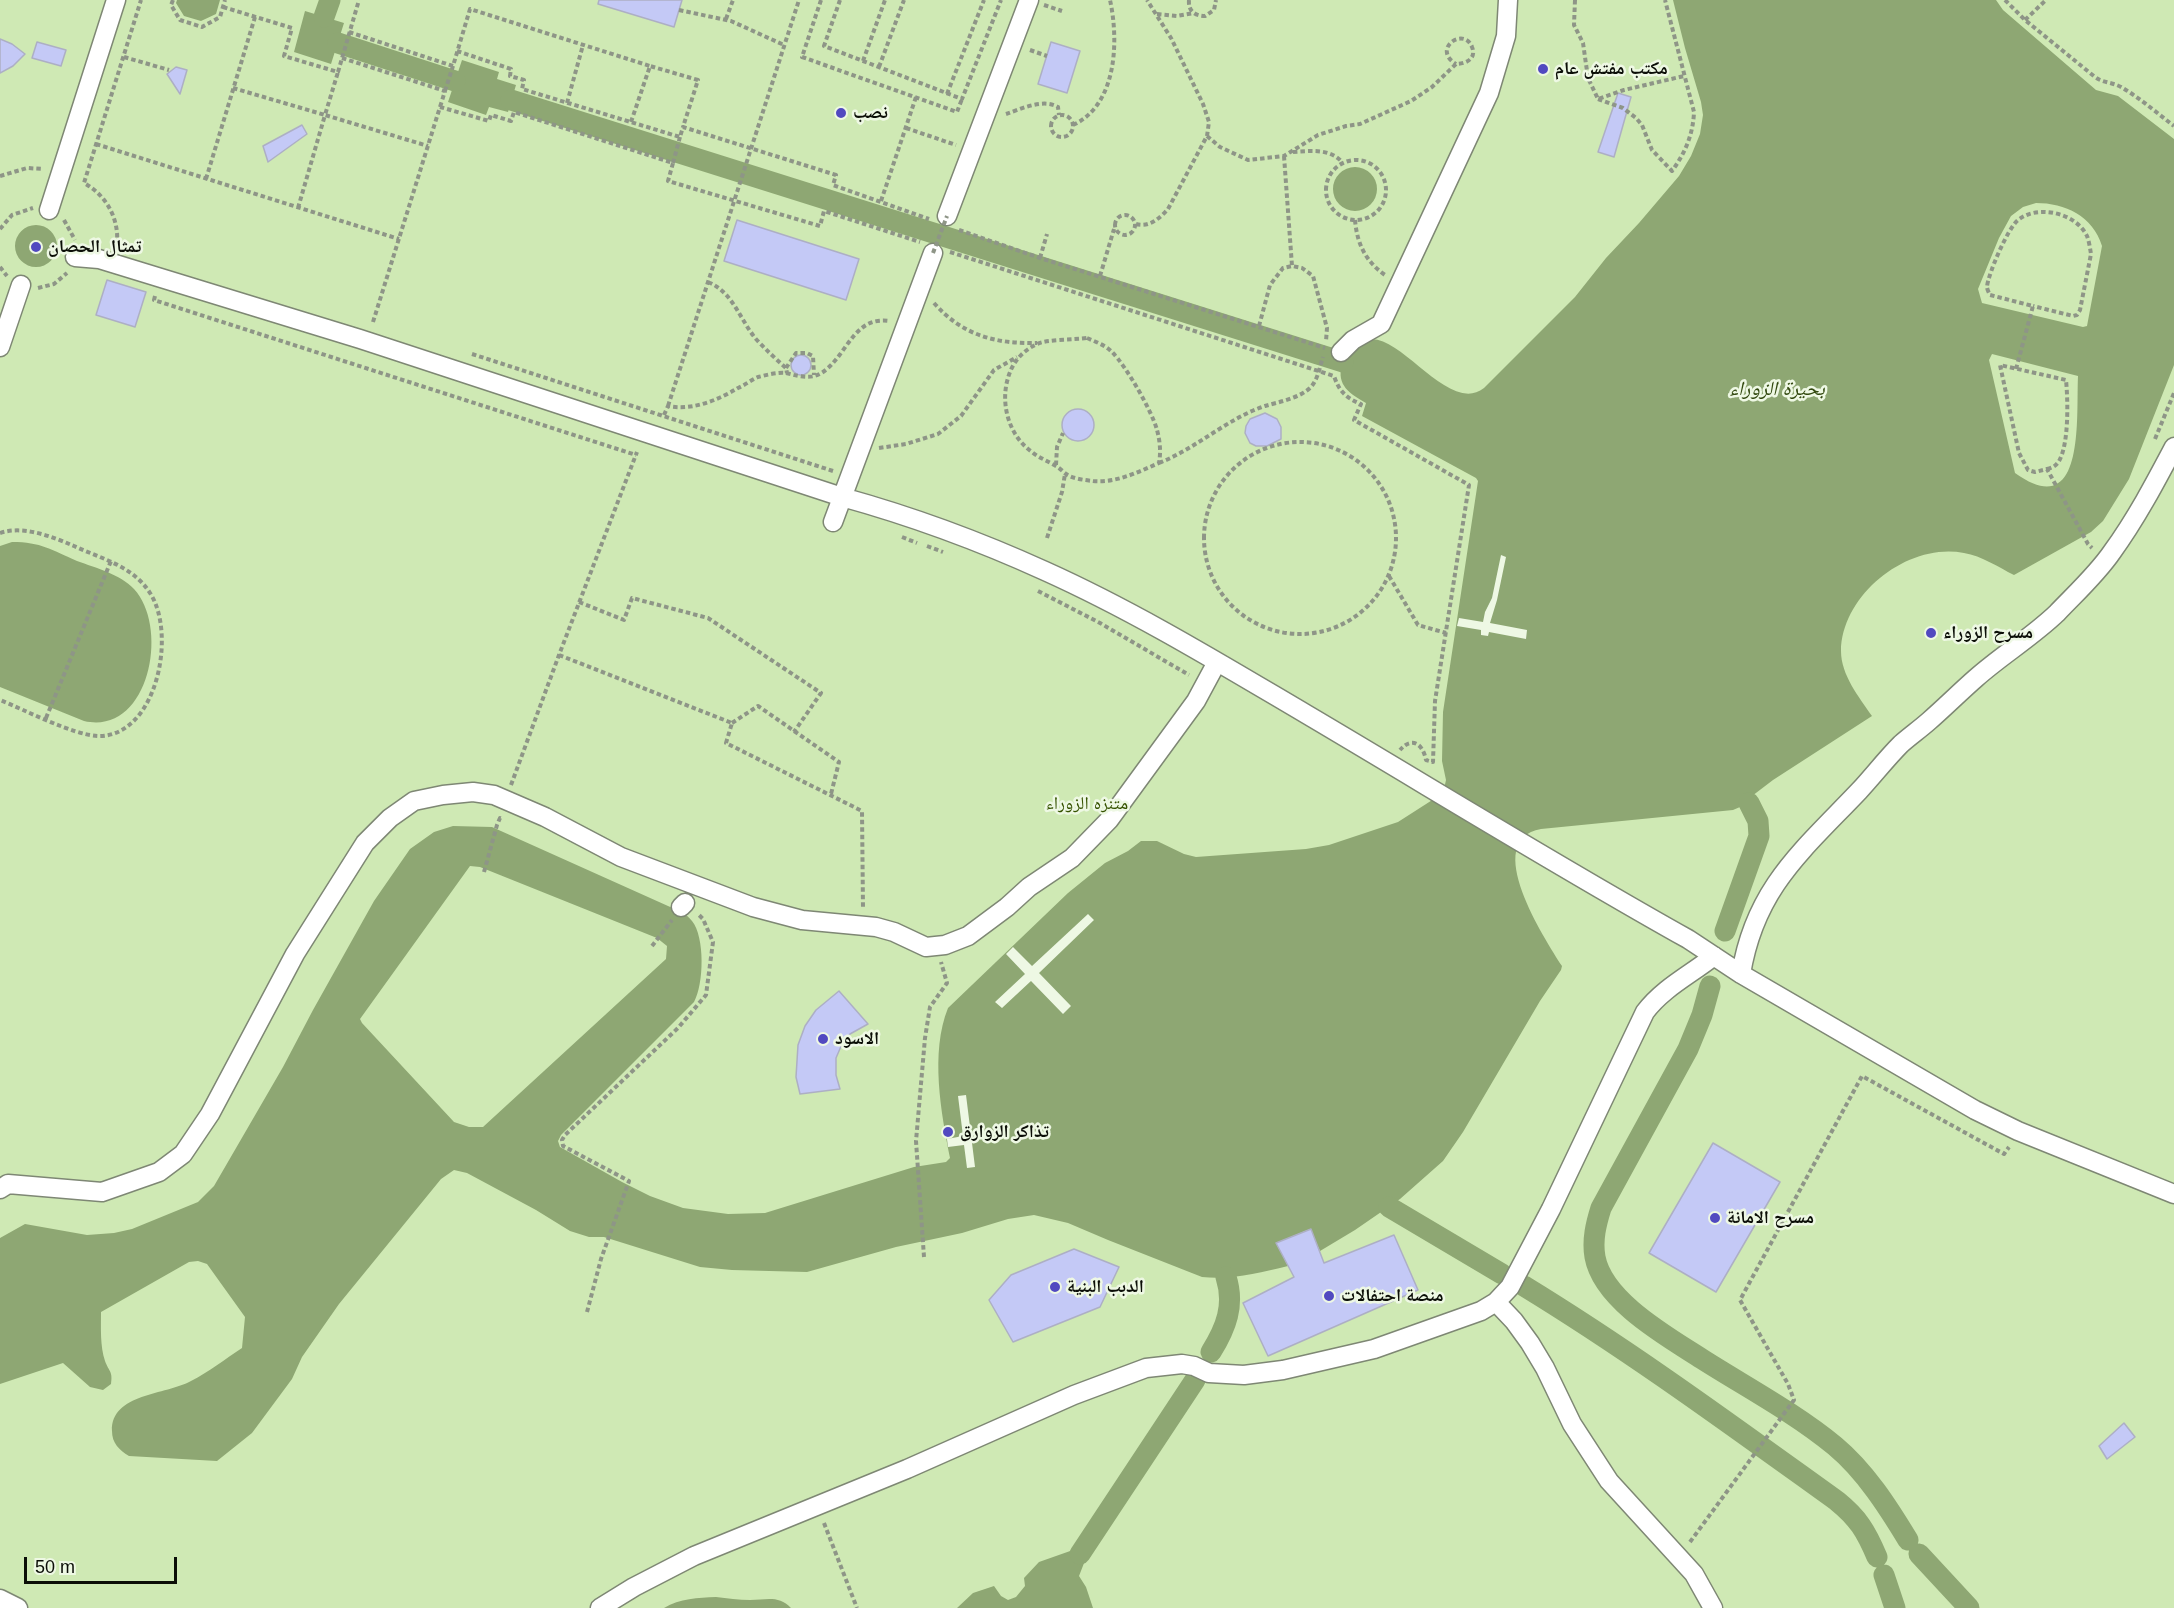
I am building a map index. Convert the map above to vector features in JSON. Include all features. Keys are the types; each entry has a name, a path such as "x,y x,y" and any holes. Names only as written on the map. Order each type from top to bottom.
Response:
{"street":[{"path":"49,210 116,0"},
{"path":"947,216 1029,0"},
{"path":"1331,351 1381,324 1489,93 1506,36 1508,0"},
{"path":"833,522 921,288 939,251"},
{"path":"75,257 99,259 360,339 959,535 1036,567 1116,606 1217,662 1688,939 1741,974 1976,1110 2018,1131 2174,1194"},
{"path":"0,347 21,285"},
{"path":"1741,974 1749,935 1759,912 1768,894 1788,866 1901,745 1976,678 2017,648 2056,613 2102,565 2149,494 2174,447"},
{"path":"0,1189 8,1184 102,1192 159,1172 183,1154 210,1114 295,954 365,843 390,818 414,801 473,792 494,795 545,817 621,857 734,900 802,920 863,924 894,932 926,947 945,945 968,936 1007,907 1029,887 1072,858 1109,820 1164,748 1205,686 1217,662"},
{"path":"600,1608 634,1587 694,1556 907,1469 1074,1395 1146,1368 1182,1364 1194,1366 1209,1373 1244,1375 1283,1371 1374,1349 1481,1311 1496,1302 1510,1287 1551,1209 1645,1012 1663,992 1713,956"},
{"path":"1496,1302 1530,1343 1545,1368 1572,1425 1608,1481 1694,1575 1713,1608"},
{"path":"0,1599 18,1608"}],"path":[{"path":"128,246 117,243 116,226 107,203 94,188 84,183 141,0"},
{"path":"173,0 171,5 180,20 202,27 220,18 225,0"},
{"path":"298,208 359,0"},
{"path":"726,19 733,0"},
{"path":"664,415 799,0"},
{"path":"821,0 802,57 957,112 1001,0"},
{"path":"840,0 824,46 962,99"},
{"path":"863,61 885,0"},
{"path":"879,67 904,0"},
{"path":"947,94 984,0"},
{"path":"1059,115 1052,121 1051,126 1055,135 1060,137 1069,134 1073,125 1090,116 1101,99 1115,54 1116,42 1110,0"},
{"path":"1100,276 1118,217 1125,215 1141,226 1161,217 1168,209 1207,136 1209,122 1203,104 1171,38 1147,0"},
{"path":"1189,0 1190,9 1194,13"},
{"path":"1156,14 1177,16 1194,13 1205,16 1214,10 1216,0"},
{"path":"1575,0 1574,25 1583,43 1588,78 1598,99 1623,108 1636,118 1642,125 1652,150 1671,171 1679,161 1693,130 1694,112 1665,0"},
{"path":"2005,0 2025,20 2095,77 2102,82 2119,86 2174,126"},
{"path":"2025,20 2046,0"},
{"path":"223,7 292,28 284,56 338,72"},
{"path":"373,322 470,9 698,80 668,181 820,226 824,211 939,251 1334,376 1339,390 1348,398 1361,404 1354,420 1469,484 1435,701 1433,762 1426,760 1424,750 1417,743 1410,742 1402,746 1391,764"},
{"path":"679,10 726,19 784,45"},
{"path":"206,179 255,17"},
{"path":"349,32 453,66"},
{"path":"1207,136 1220,147 1248,160 1284,156 1318,135 1360,124 1411,101 1432,87 1456,64 1464,64 1470,60 1473,53 1472,46 1467,40 1460,38 1452,40 1448,46 1447,53 1450,60 1456,64"},
{"path":"567,103 583,45"},
{"path":"457,51 512,69 510,76 524,80 522,89 680,139"},
{"path":"342,56 446,89"},
{"path":"124,57 169,70"},
{"path":"631,122 650,66"},
{"path":"1598,99 1624,90 1684,76"},
{"path":"233,88 428,146"},
{"path":"880,201 916,97"},
{"path":"983,122 1042,104 1055,105 1058,107 1059,115"},
{"path":"440,107 489,121 491,115 511,121 514,112 673,162"},
{"path":"1059,115 1069,117 1073,125"},
{"path":"683,127 836,176 833,185 1040,258 1259,326 1331,351"},
{"path":"906,128 972,150"},
{"path":"96,144 399,239"},
{"path":"1292,152 1315,150 1333,155 1342,162"},
{"path":"1284,156 1292,266"},
{"path":"1356,159 1373,164 1386,181 1387,192 1382,206 1366,219 1345,218 1334,211 1329,203 1326,189 1328,177 1342,162 1356,159"},
{"path":"0,176 18,170 36,168 60,174"},
{"path":"0,229 12,215 30,208 49,210 65,221 75,238 75,257 68,273 54,284 38,288 21,285 10,279 0,267"},
{"path":"2036,213 2061,215 2080,227 2090,244 2091,254 2080,310 2077,315 2073,316 2032,308 1990,295 1987,288 1993,269 2016,222 2024,216 2036,213"},
{"path":"939,251 947,216"},
{"path":"1355,220 1355,233 1371,262 1379,271 1399,282"},
{"path":"1115,228 1119,234 1127,236 1134,232 1136,224"},
{"path":"1040,258 1047,234"},
{"path":"1020,355 1007,381 1004,406 1023,444 1065,474 1083,479 1107,481 1119,479 1186,452 1256,412 1302,393 1312,386 1331,351 1313,276 1302,268 1292,266 1283,268 1270,285 1259,326"},
{"path":"160,278 154,300 636,454"},
{"path":"708,282 723,291 738,309 756,339 773,357 787,371 802,378 827,369 864,326 881,320 907,326"},
{"path":"921,288 952,320 970,332 997,341 1038,343 1087,338 1104,345 1112,351 1135,386 1157,428 1161,450 1159,463"},
{"path":"2016,368 2032,308"},
{"path":"362,319 384,325"},
{"path":"862,444 881,448 938,434 961,416 994,370 1038,343"},
{"path":"467,352 850,476"},
{"path":"787,371 796,353 807,353 813,356 814,375"},
{"path":"2000,365 2066,380 2068,399 2063,448 2059,461 2049,472 2028,470 2019,453 2000,365"},
{"path":"668,406 705,403 730,393 757,378 787,371"},
{"path":"484,872 497,825 559,655 645,432"},
{"path":"1056,466 1057,447 1063,433"},
{"path":"1389,575 1377,596 1360,613 1339,626 1315,633 1291,633 1267,628 1245,616 1227,600 1214,579 1206,556 1204,531 1209,508 1228,476 1246,460 1268,447 1292,443 1322,446 1350,457 1370,472 1384,492 1393,515 1396,539 1389,575 1418,625 1446,633"},
{"path":"2049,472 2088,544"},
{"path":"1047,538 1062,492 1065,474"},
{"path":"0,533 19,532 47,535 111,561 128,571 140,580 151,594 159,612 163,651 147,703 135,721 126,729 108,735 97,736 82,733 0,700"},
{"path":"896,536 950,554"},
{"path":"46,718 111,561"},
{"path":"1036,590 1100,623 1205,686"},
{"path":"579,602 624,620 632,597 708,618 821,693 795,732"},
{"path":"559,655 732,723"},
{"path":"831,794 839,762 758,705 732,723 726,743 861,811 863,924"},
{"path":"500,818 506,821"},
{"path":"587,1312 600,1259 629,1181 563,1146 562,1140 678,1028 706,995 713,942 703,919 683,905 652,945"},
{"path":"924,1257 916,1141 930,1007 947,982 937,946"},
{"path":"1678,1557 1794,1400 1788,1384 1740,1300 1862,1076 2004,1154 2018,1131"},
{"path":"817,1505 857,1606"}],"green space":[{"name":"متنزه الزوراء","path":"0,0 2174,0 2174,1608 0,1608"}],"water":[{"path":"177,0 220,0 216,14 201,21 184,16 176,3"},
{"name":"بحيرة الزوراء","path":"1673,0 1996,0 2003,10 2096,90 2118,96 2174,139 2174,365 2129,479 2103,521 2091,532 2014,575 1977,557 1964,553 1943,552 1921,556 1901,564 1882,576 1866,592 1853,610 1844,630 1841,651 1847,677 1872,716 1773,780 1752,796 1754,801 1733,810 1541,829 1524,837 1516,851 1516,870 1532,914 1562,966 1561,970 1443,1161 1400,1199 1320,1251 1310,1229 1276,1243 1288,1266 1235,1277 1202,1277 1068,1223 1034,1215 1008,1219 962,1233 896,1247 807,1272 732,1270 700,1267 604,1237 589,1237 570,1231 467,1173 454,1170 441,1179 339,1304 302,1357 292,1379 252,1433 217,1461 129,1456 117,1446 112,1431 114,1419 120,1409 130,1402 191,1381 242,1348 245,1317 207,1264 198,1261 189,1262 101,1312 102,1349 111,1376 111,1384 103,1390 90,1387 63,1363 0,1384 0,1238 25,1224 87,1235 114,1233 132,1229 198,1202 214,1186 283,1067 374,901 410,849 434,832 453,826 492,827 678,910 690,918 699,938 702,961 700,984 694,1002 561,1135 558,1141 560,1147 622,1182 650,1196 683,1208 728,1214 765,1213 914,1167 946,1162 950,1158 943,1121 938,1063 939,1044 948,1008 1068,893 1105,863 1141,841 1157,841 1196,857 1306,849 1329,845 1398,822 1437,797 1444,789 1446,780 1442,761 1443,712 1478,481 1362,416 1366,403 1350,392 1343,383 1341,372 1343,362 1345,357 1367,340 1380,341 1394,348 1440,383 1456,391 1470,394 1484,388 1575,297 1606,258 1679,176 1691,156 1700,134 1703,115","holes":["2036,203 2057,206 2076,213 2085,219 2098,236 2102,246 2087,326 2083,327 1982,303 1978,289 1999,238 2011,216 2023,207","1992,354 2078,376 2076,438 2072,459 2066,476 2055,485 2038,485 2015,473 1989,360","470,866 480,867 657,938 667,946 666,959 483,1127 469,1127 454,1122 360,1019"]},
{"path":"305,11 344,23 331,64 294,52"},
{"path":"462,60 499,72 497,79 516,85 508,112 489,107 486,115 448,102"},
{"path":"1355,167 1370,174 1377,189 1370,204 1355,211 1340,204 1333,189 1340,174"},
{"path":"36,225 51,231 57,246 51,261 36,267 21,261 15,246 21,231"},
{"path":"12,542 46,547 115,575 134,589 145,606 151,628 151,652 147,675 138,696 124,712 106,721 84,721 0,687 0,546"},
{"path":"1073,1550 1086,1558 1079,1576 1086,1587 1093,1608 957,1608 973,1593 994,1586 1001,1596 1008,1600 1016,1597 1025,1586 1024,1578 1039,1562"},
{"path":"716,1597 777,1600 791,1608 664,1608 683,1600"}],"pier":[{"path":"1501,555 1506,557 1490,623 1527,630 1526,639 1489,632 1488,636 1481,635 1481,630 1457,626 1459,618 1483,622 1492,598"},
{"path":"1088,914 1094,920 1039,973 1071,1006 1063,1014 1031,981 1002,1008 995,1002 1025,974 1006,954 1013,947 1032,966"},
{"path":"966,1095 975,1167 967,1168 964,1145 948,1147 947,1139 963,1136 958,1096"}],"building":[{"path":"599,0 682,0 674,27 598,4"},
{"path":"0,39 12,44 25,54 13,66 0,73"},
{"path":"37,42 66,50 61,66 32,58"},
{"path":"1051,42 1080,51 1067,93 1038,84"},
{"path":"176,67 187,70 180,94 167,74"},
{"path":"1618,93 1631,97 1614,157 1598,152"},
{"path":"302,125 307,134 268,162 263,146"},
{"path":"737,220 859,259 846,300 724,261"},
{"path":"107,280 146,292 135,327 96,315"},
{"path":"801,355 808,358 811,365 808,372 801,375 794,372 791,365 794,358"},
{"path":"1078,409 1090,413 1094,425 1090,437 1078,441 1066,437 1062,425 1066,413"},
{"path":"1265,413 1277,419 1281,427 1281,439 1267,446 1256,446 1250,443 1245,433 1246,426 1250,419"},
{"name":"الاسود","path":"839,991 868,1024 850,1034 842,1044 836,1058 836,1075 840,1089 800,1094 796,1077 798,1045 805,1026 816,1010"},
{"name":"مسرح الامانة","path":"1713,1143 1780,1182 1716,1292 1649,1253"},
{"name":"منصة احتفالات","path":"1311,1229 1324,1263 1394,1235 1418,1290 1268,1356 1243,1303 1294,1277 1276,1243"},
{"name":"الدبب البنية","path":"1074,1249 1119,1267 1100,1307 1013,1342 989,1300 1011,1275"},
{"path":"2124,1423 2135,1437 2107,1459 2099,1446"}],"waterway":[{"path":"324,17 330,0"},
{"path":"338,43 455,81"},
{"path":"511,100 1343,362"},
{"path":"1725,931 1759,836 1758,821 1749,803"},
{"path":"1710,986 1702,1015 1688,1049 1601,1208 1594,1244 1600,1273 1623,1303 1655,1329 1787,1411 1835,1446 1866,1478 1908,1540"},
{"path":"1389,1207 1502,1274"},
{"path":"1211,1352 1228,1316 1230,1297 1226,1277"},
{"path":"1524,1286 1643,1364 1837,1501 1861,1526 1877,1557"},
{"path":"1080,1554 1195,1380"},
{"path":"1919,1554 1969,1608"},
{"path":"1884,1575 1895,1608"}],"place":[{"name":"مكتب مفتش عام","path":"1543,69"},
{"name":"نصب","path":"841,113"},
{"name":"تمثال الحصان","path":"36,247"},
{"name":"مسرح الزوراء","path":"1931,633"},
{"name":"الاسود","path":"823,1039"},
{"name":"تذاكر الزوارق","path":"948,1132"},
{"name":"مسرح الامانة","path":"1715,1218"},
{"name":"الدبب البنية","path":"1055,1287"},
{"name":"منصة احتفالات","path":"1329,1296"}]}
